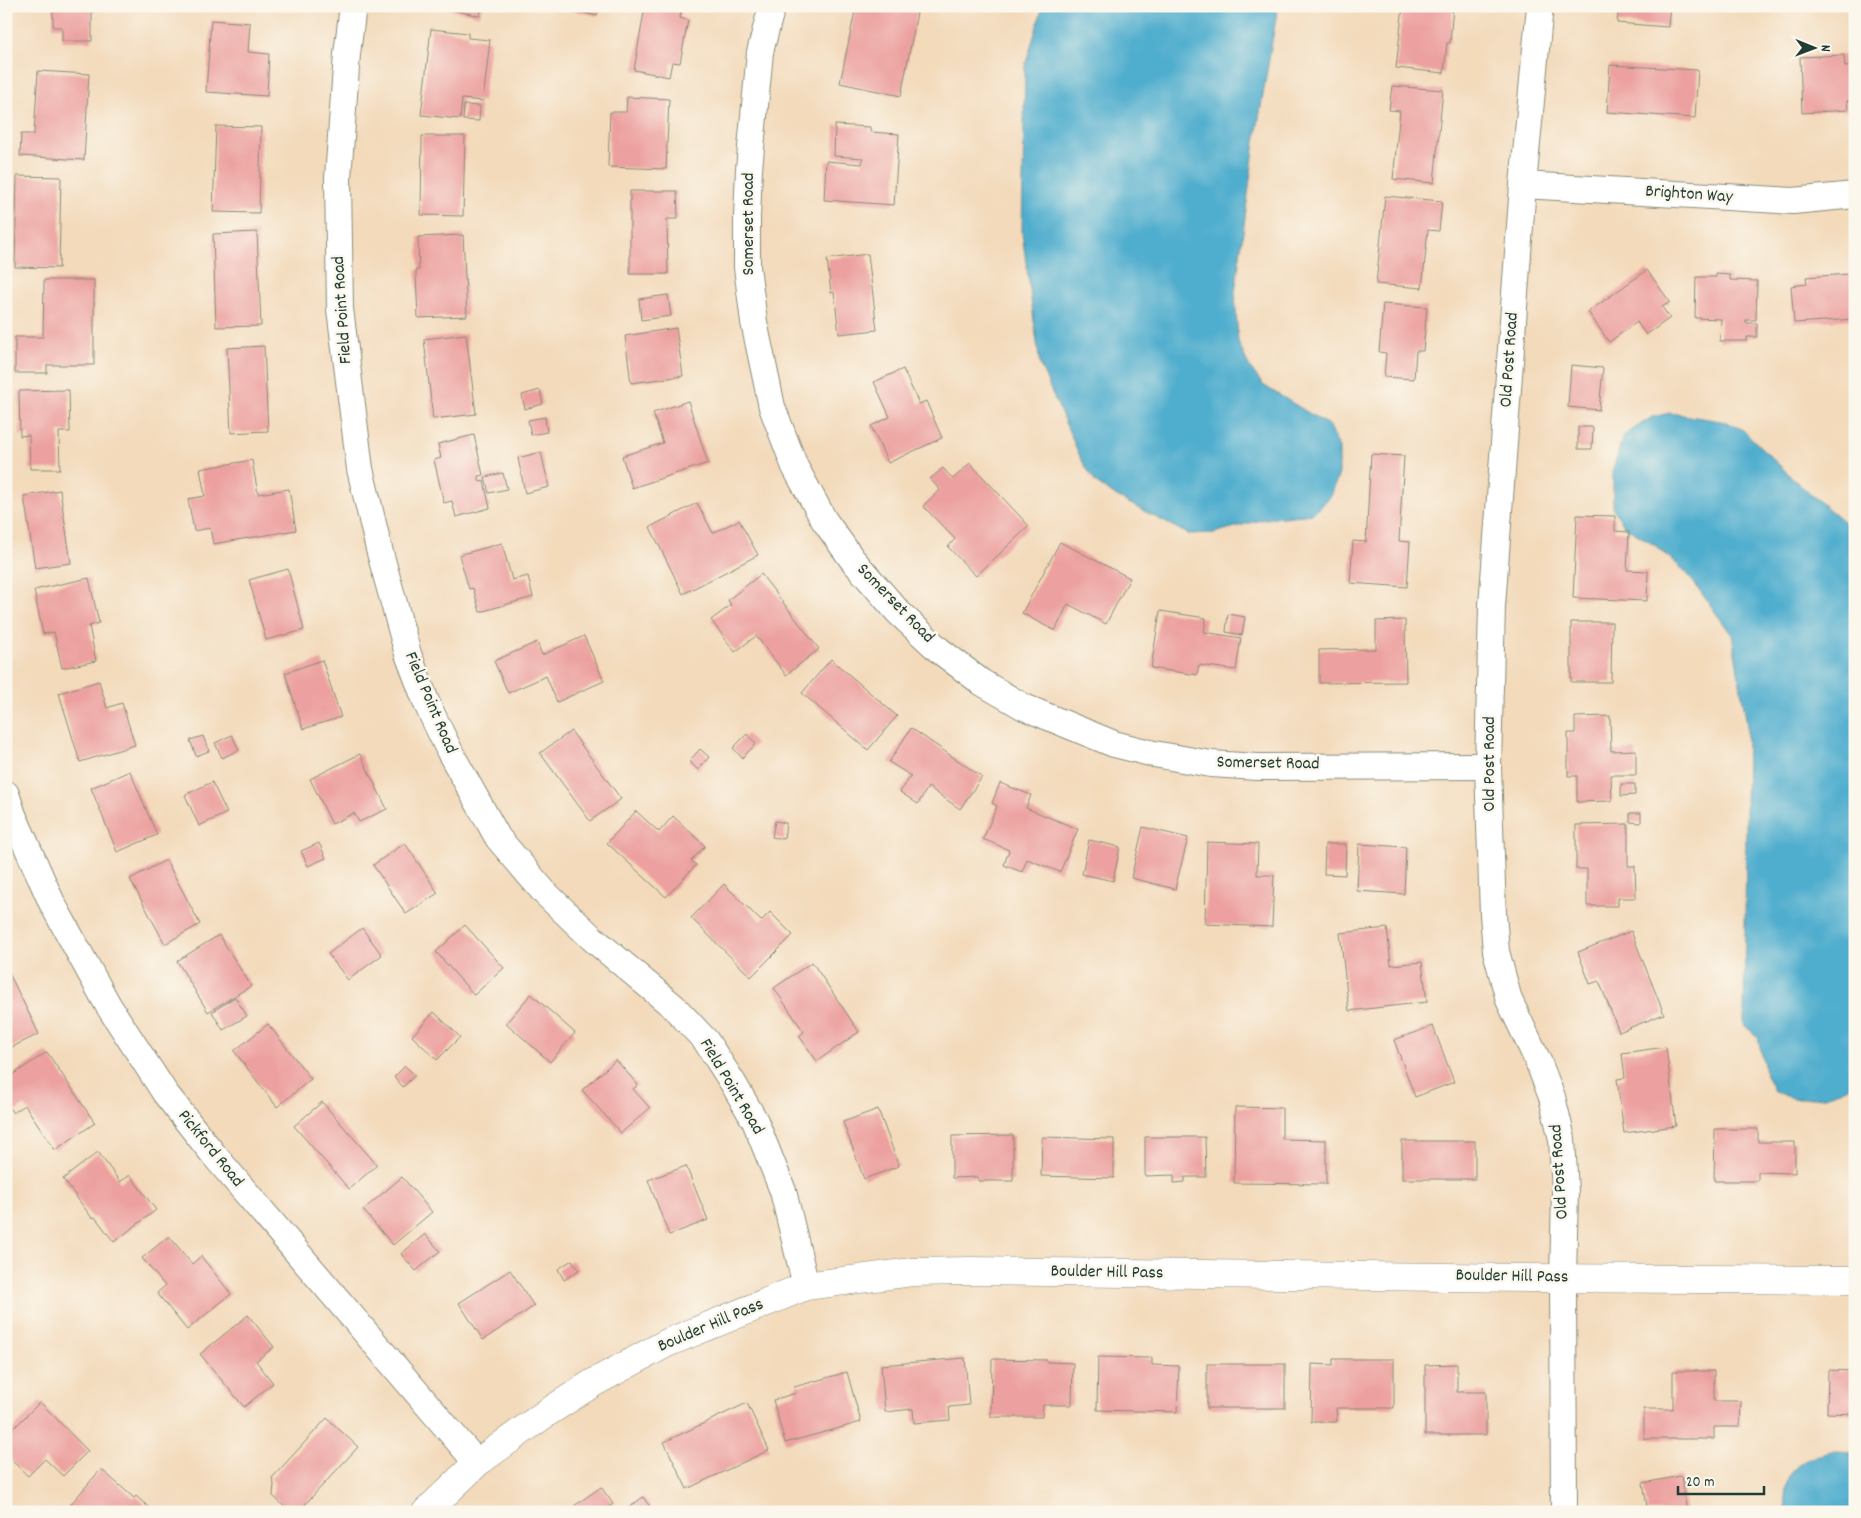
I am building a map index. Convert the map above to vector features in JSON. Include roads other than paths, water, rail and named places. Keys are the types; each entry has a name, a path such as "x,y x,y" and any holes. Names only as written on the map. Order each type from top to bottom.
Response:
{"street":[{"name":"Field Point Road","path":"353,6 346,54 338,178 340,309 360,469 381,559 408,654 427,704 450,754 498,838 545,893 592,938 687,1020 706,1041 733,1083 755,1121 783,1191 806,1286"},
{"name":"Somerset Road","path":"772,6 760,52 747,210 747,267 758,341 772,407 795,467 824,520 852,559 898,612 938,650 981,682 1024,707 1114,744 1154,754 1211,764 1257,766 1488,766"},
{"name":"Old Post Road","path":"1540,6 1523,185 1492,606 1488,766 1493,921 1496,951 1509,1000 1538,1061 1552,1097 1562,1139 1565,1192 1563,1278 1564,1512"},
{"name":"Brighton Way","path":"1523,185 1793,201 1855,195"},
{"name":"Pickford Road","path":"6,794 13,815 52,903 108,1005 165,1093 214,1156 477,1463"},
{"name":"Boulder Hill Pass","path":"426,1512 477,1463 553,1408 593,1383 668,1343 806,1286 912,1272 970,1271 1855,1280"}],"water":[{"path":"1043,6 1278,6 1255,142 1235,293 1238,342 1249,366 1263,385 1330,426 1339,448 1339,474 1330,497 1312,514 1264,519 1214,533 1188,534 1117,497 1095,482 1081,459 1040,365 1022,233 1025,66"},
{"path":"1670,413 1727,422 1743,430 1800,485 1844,522 1855,535 1855,1083 1825,1096 1801,1099 1785,1096 1774,1091 1766,1075 1758,1037 1744,1025 1747,725 1732,635 1686,572 1656,546 1625,527 1613,508 1613,470 1623,436 1652,417"},
{"path":"1834,1452 1855,1453 1855,1512 1784,1512 1787,1483 1793,1470 1809,1459 1821,1454"}]}
